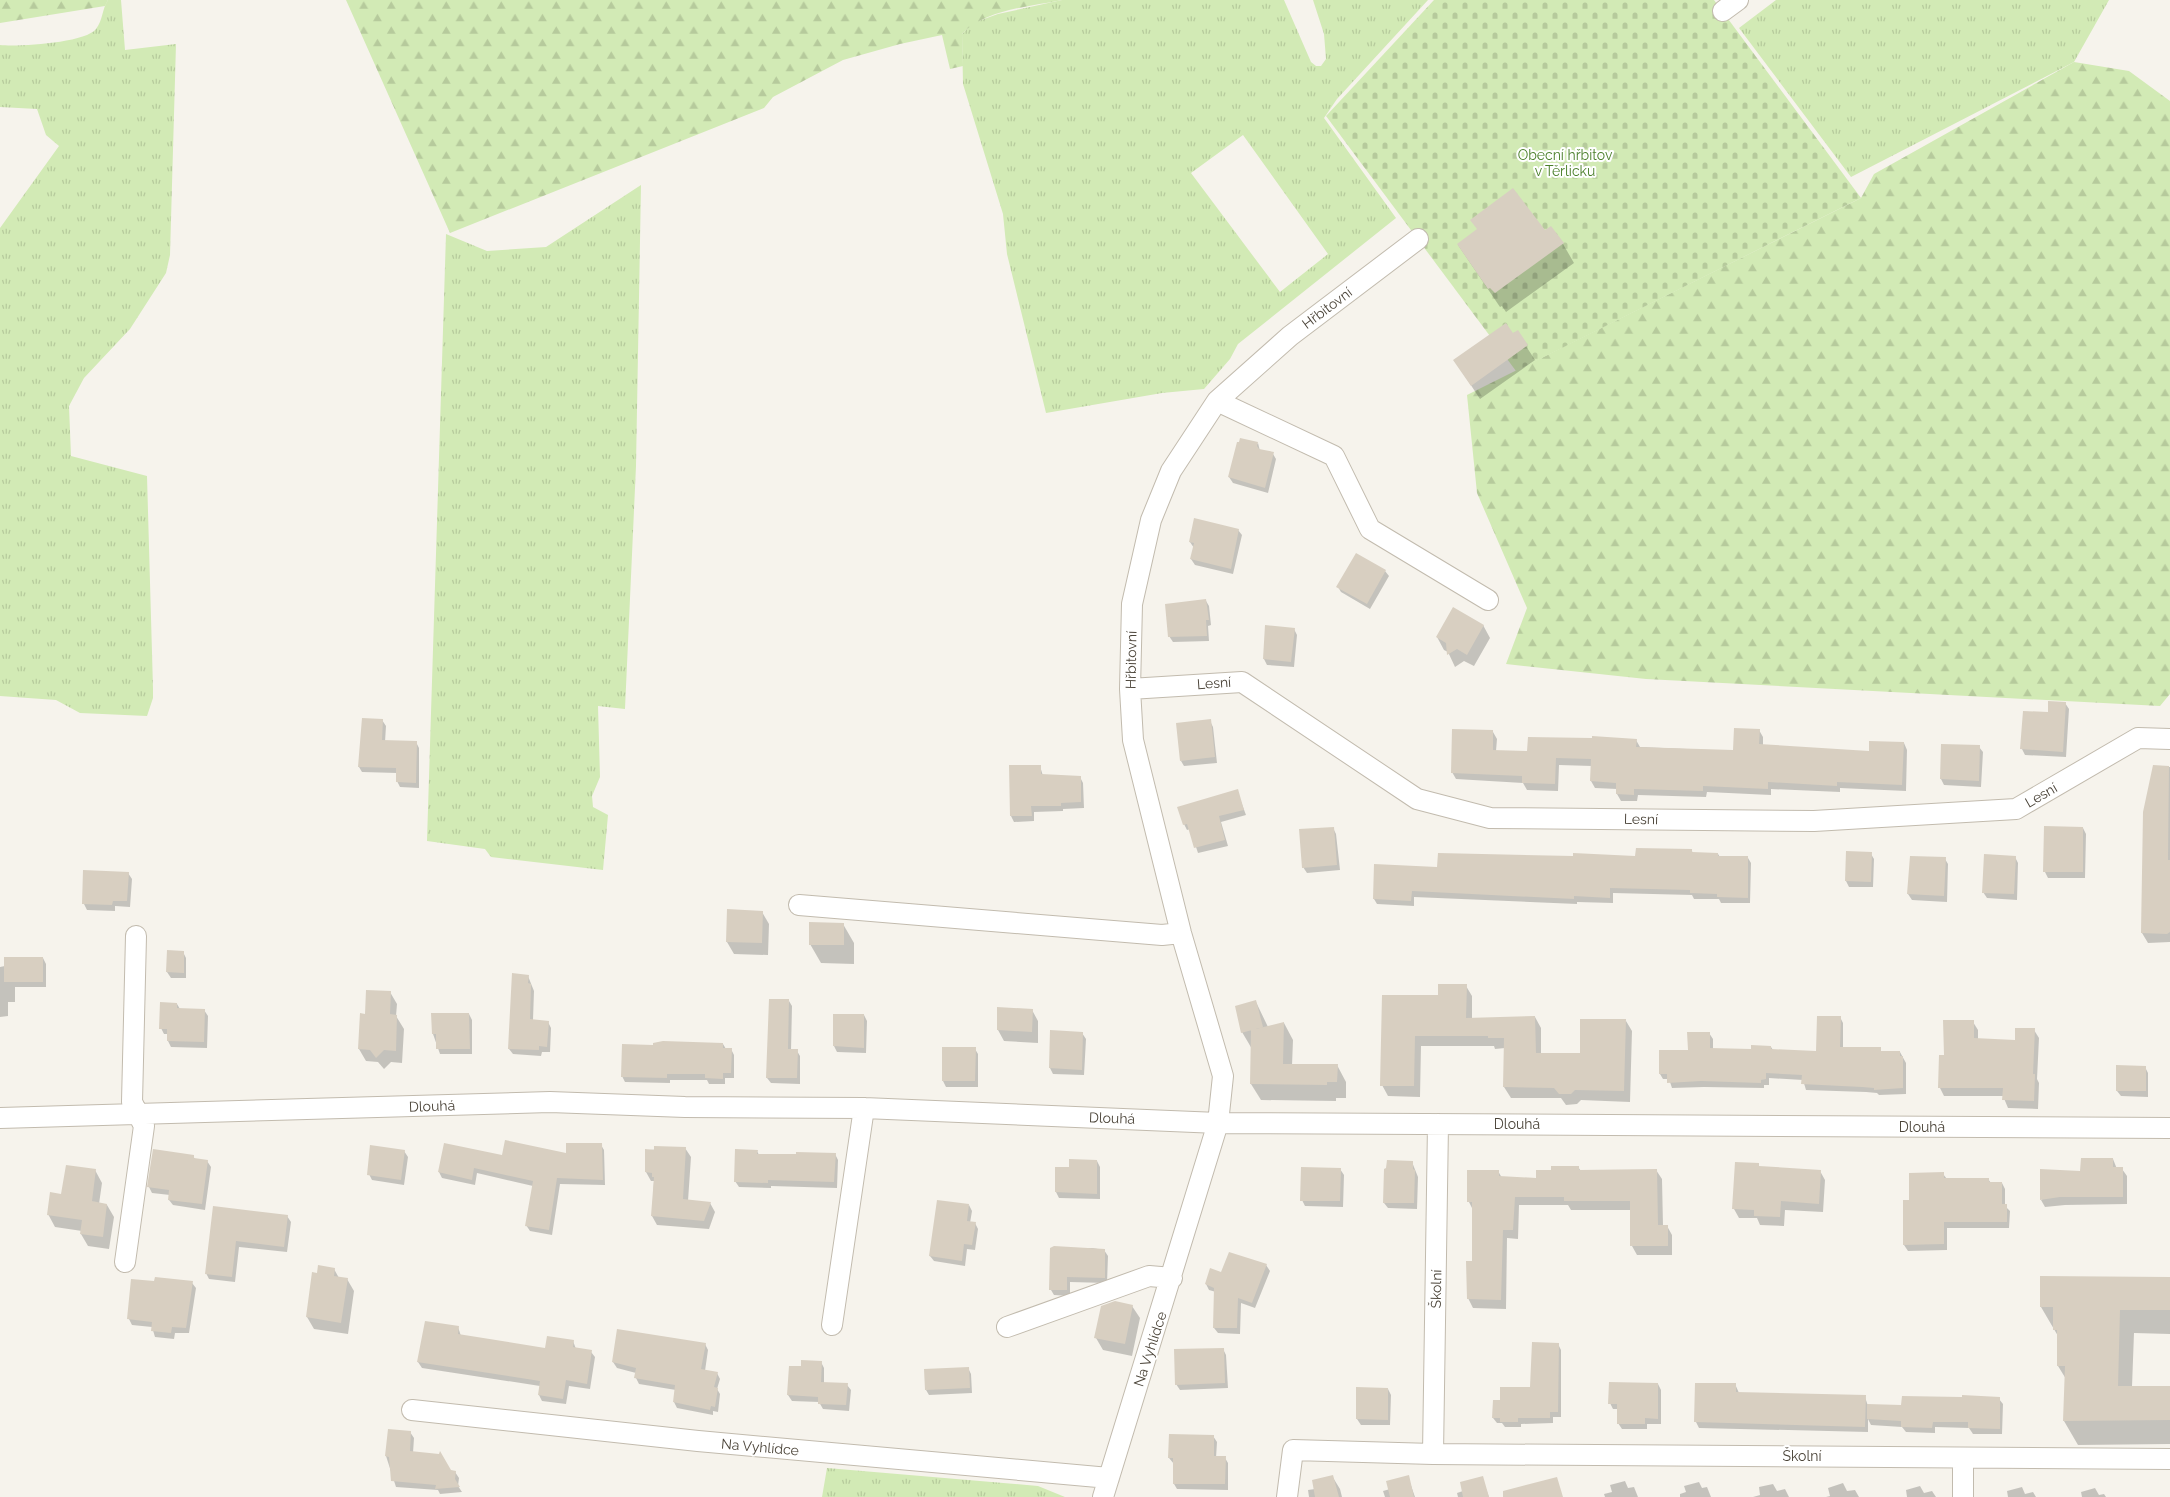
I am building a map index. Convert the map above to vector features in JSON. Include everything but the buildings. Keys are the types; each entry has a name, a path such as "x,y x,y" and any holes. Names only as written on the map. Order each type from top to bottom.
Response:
{"street":[{"name":"Hřbitovní","path":"1218,1123 1222,1076 1181,933 1133,740 1130,689 1132,604 1151,520 1171,471 1217,401 1290,336 1418,239"},
{"path":"1217,401 1334,456 1370,529 1488,600"},
{"name":"Lesní","path":"1130,689 1242,682 1417,799 1490,818 1814,821 2016,809 2138,738 2170,738"},
{"path":"799,905 1162,935 1181,933"},
{"path":"125,1262 144,1126 132,1102 136,936"},
{"name":"Dlouhá","path":"0,1118 550,1102 685,1107 864,1108 1218,1123 1534,1123 2170,1128"},
{"path":"832,1325 864,1108"},
{"name":"Na Vyhlídce","path":"412,1410 1106,1488 1218,1123"},
{"name":"Školní","path":"1433,1454 1438,1124"},
{"path":"1007,1327 1149,1276 1172,1278"},
{"name":"Školní","path":"1287,1497 1293,1450 1433,1454 2170,1459"},
{"path":"1963,1458 1963,1497"}],"green space":[{"path":"0,0 108,0 105,6 0,23"},
{"path":"108,0 121,0 125,50 176,44 170,255 166,273 130,329 84,378 69,406 71,456 147,476 153,698 147,716 80,713 56,700 0,696 0,228 59,146 46,135 37,109 0,107 0,45 51,43 79,38 89,34 98,26"},
{"path":"346,0 1062,0 995,14 972,26 962,34 963,66 950,69 942,35 900,44 843,60 773,97 764,108 450,233"},
{"path":"1062,0 1284,0 1311,62 1316,66 1321,66 1326,59 1324,34 1313,0 1428,0 1337,99 1324,118 1396,218 1238,344 1230,359 1204,389 1162,393 1046,413 1007,254 1003,214 963,84 962,34 973,23 998,14","holes":["1243,135 1328,254 1280,292 1191,173"]},
{"name":"Obecní hřbitov v Těrlicku","path":"1434,0 1714,0 1861,198 1516,371 1326,116"},
{"path":"1776,0 2109,0 2074,62 1851,177 1739,28"},
{"path":"2074,62 2129,71 2170,101 2170,694 2160,706 1646,679 1506,664 1527,608 1477,493 1467,395 1861,198 1874,174"},
{"path":"641,185 636,466 625,709 598,706 600,777 592,796 593,807 608,815 603,870 491,857 485,849 427,841 446,234 487,251 546,247"},
{"path":"827,1468 1038,1486 1065,1497 822,1497"}]}
